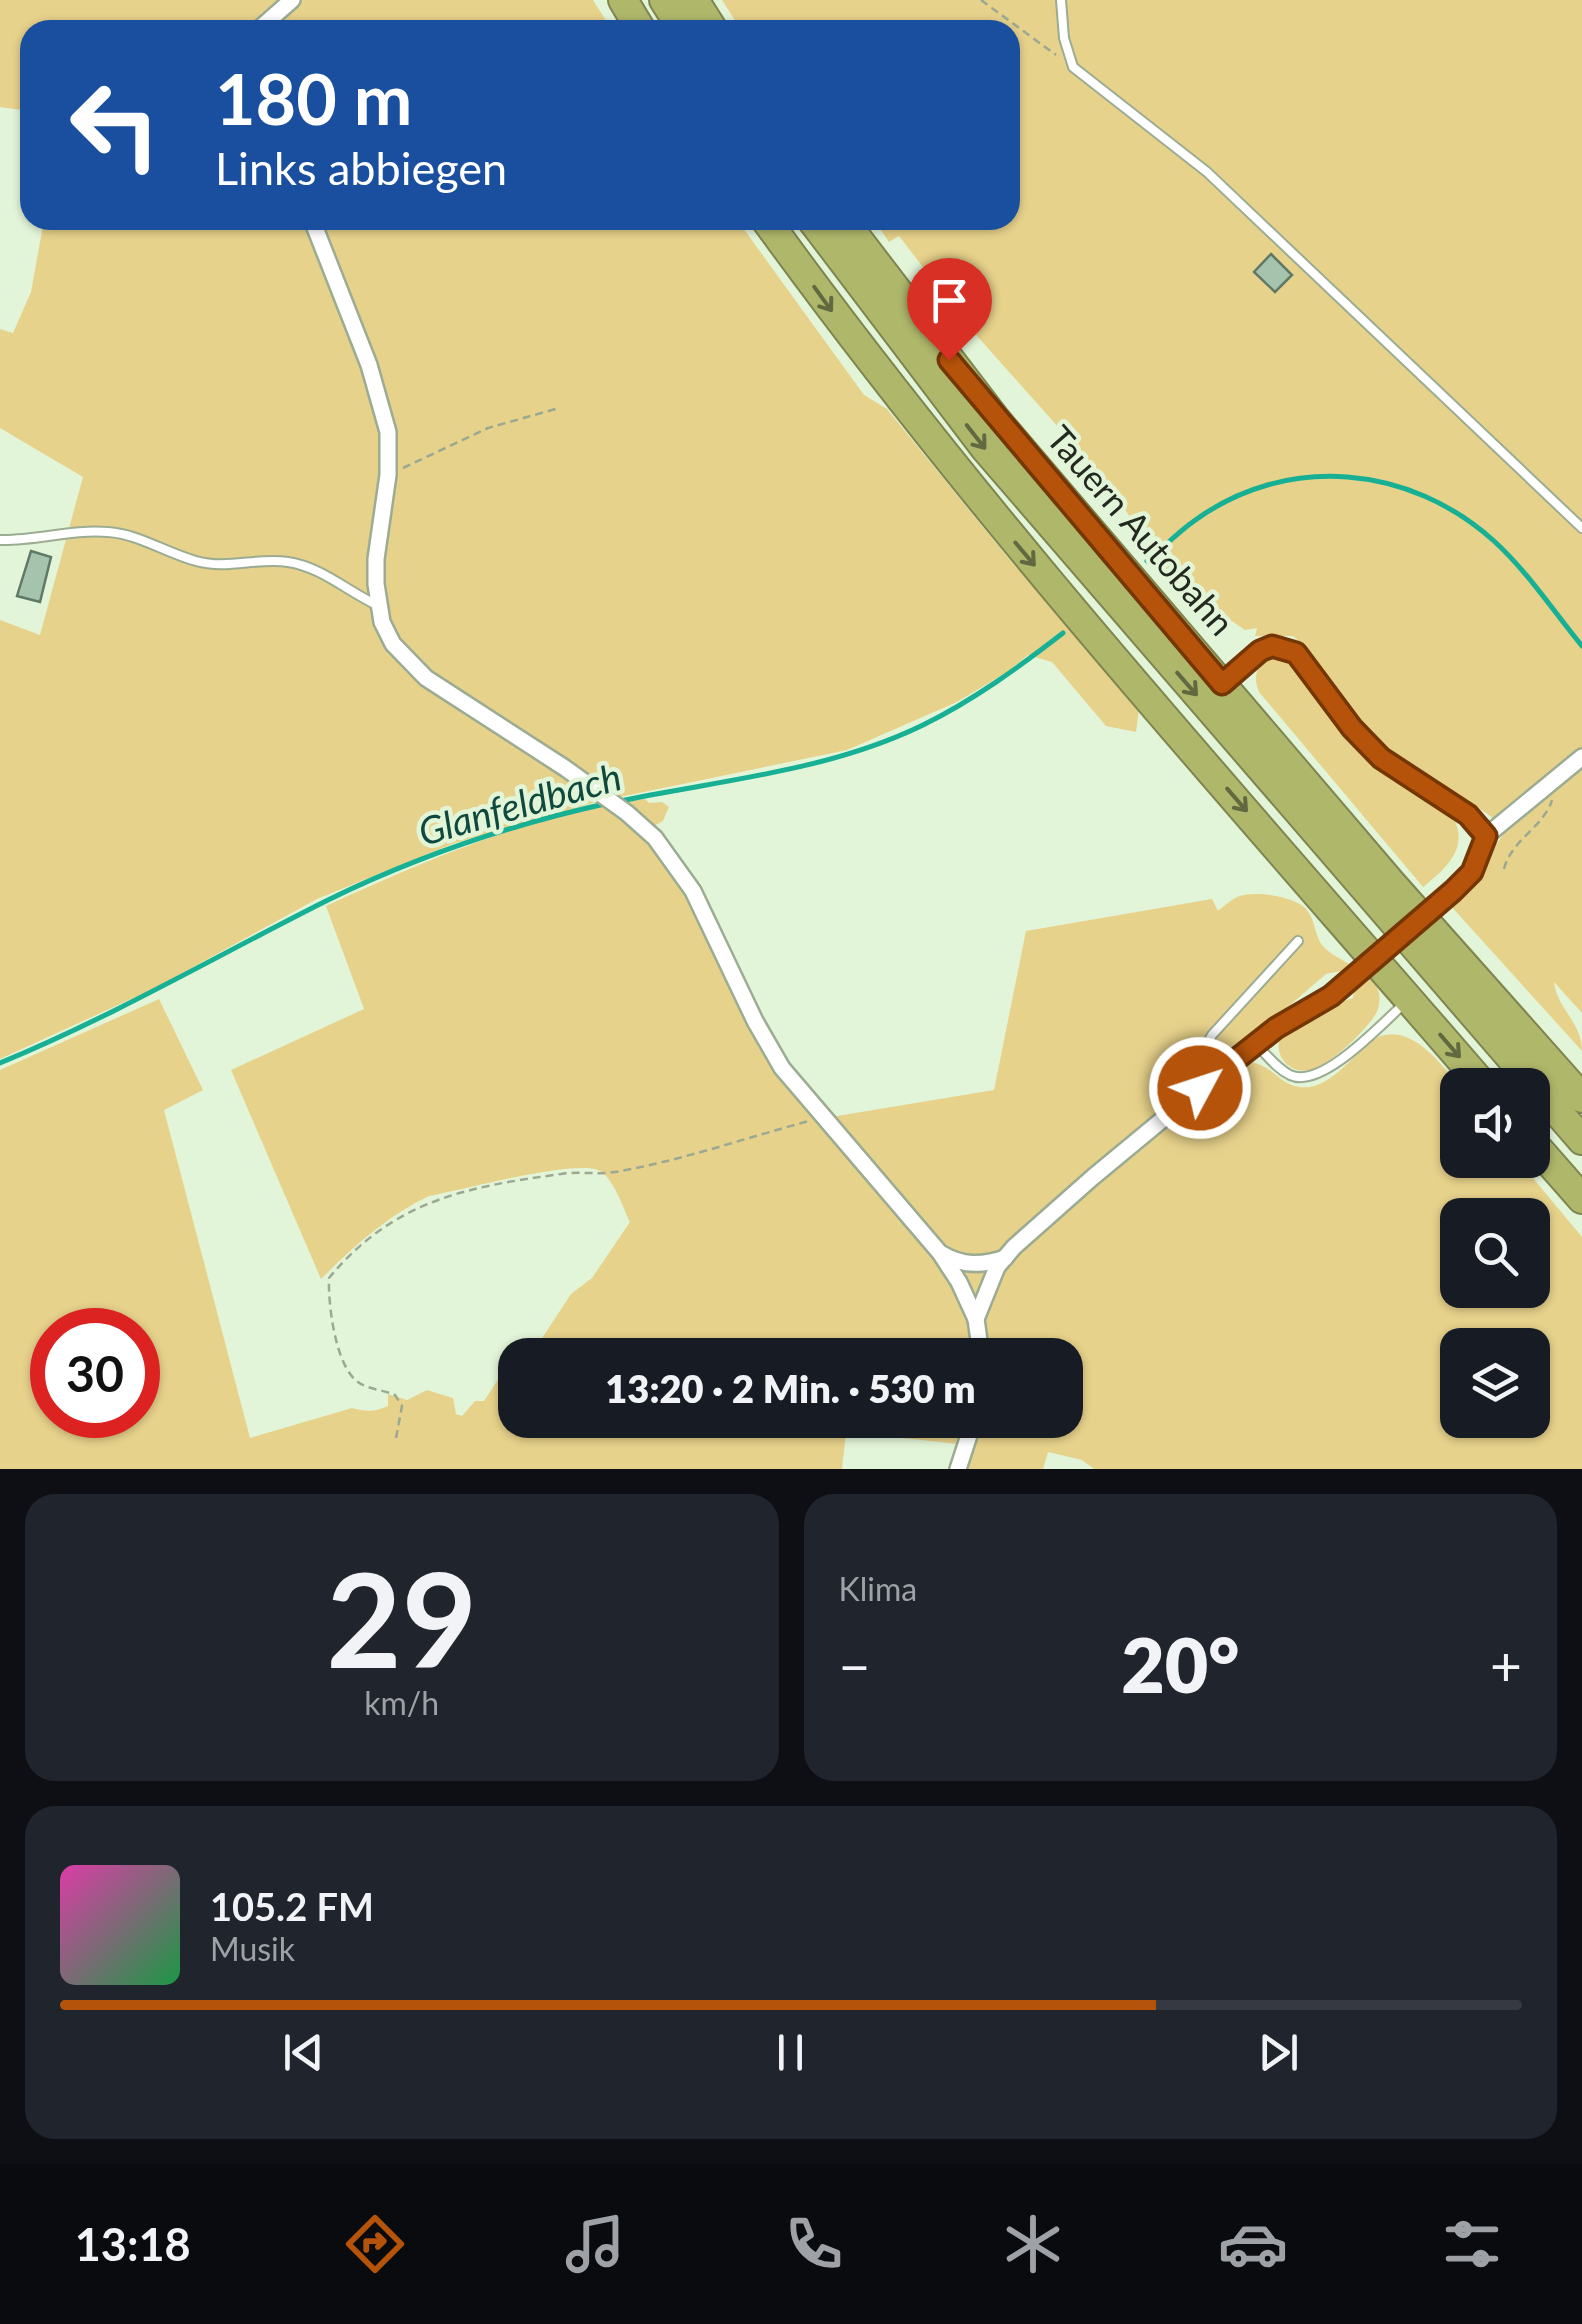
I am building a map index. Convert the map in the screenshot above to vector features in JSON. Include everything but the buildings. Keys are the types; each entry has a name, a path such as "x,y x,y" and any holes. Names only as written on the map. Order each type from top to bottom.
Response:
{"highway":[{"path":"773,230 962,480 1468,1068"},
{"path":"820,230 985,448 1383,891 1582,1098"},
{"name":"Tauern Autobahn","path":"851,230 996,420 1222,684 1383,891"},
{"path":"1383,891 1582,1140"},
{"path":"1550,1163 1582,1199"}],"street":[{"path":"269,20 292,0"},
{"path":"316,230 380,397 388,432 388,475 376,558 378,606 387,635 412,666 602,794 655,838 680,870 771,1050 821,1117 940,1253 960,1282 976,1319 979,1338"},
{"path":"976,1319 986,1289 1004,1258 1093,1177 1255,1043 1312,1009 1350,980 1453,891 1472,872 1486,836 1582,757"},
{"path":"940,1253 959,1263 1004,1258"},
{"path":"958,1469 968,1438"}],"lane":[{"path":"1061,0 1064,38 1073,68 1207,172 1582,528"},
{"path":"0,540 102,531 140,539 201,563 293,562 323,574 378,606"},
{"path":"1222,684 1260,651 1272,646 1296,653 1352,728 1381,758 1468,815 1486,836"},
{"path":"1200,1088 1204,1050 1212,1035 1298,941"},
{"path":"1255,1043 1290,1074 1315,1077 1339,1061 1409,999"}],"path":[{"path":"981,0 1008,20"},
{"path":"1020,29 1073,68"},
{"path":"388,475 488,428 559,408"},
{"path":"1504,869 1524,835 1552,804 1551,784"},
{"path":"396,1438 402,1406 395,1395 360,1384 349,1373 328,1301 329,1278 374,1234 400,1215 450,1196 564,1173 620,1172 821,1117"}],"shaded area":[{"path":"0,0 593,0 606,20 20,20 20,110 0,107"},
{"path":"722,0 1582,0 1582,1013 1554,982 1578,1032 1582,1051 1449,904 1483,875 1494,847 1507,830 1388,753 1293,636 1255,636 1257,628 1245,630 1162,574 1137,547 1130,517 1102,476 969,327 899,236 889,242 881,230 1020,230 1020,20 735,20"},
{"path":"42,230 745,230 864,395 887,409 1139,709 1136,732 1106,726 1052,662 1028,655 957,702 847,750 600,801 455,843 317,899 153,989 0,1059 0,620 40,635 83,477 0,428 0,329 13,333 31,292"},
{"path":"1278,656 1298,667 1375,762 1451,816 1459,834 1455,852 1445,868 1423,887 1259,692 1258,670 1266,658"},
{"path":"645,799 669,807 663,821 654,826 695,883 781,1056 831,1117 994,1090 1026,931 1212,899 1218,911 1237,897 1253,894 1284,898 1301,905 1310,914 1322,945 1376,986 1378,1009 1359,1035 1319,1067 1303,1071 1289,1066 1280,1055 1281,1033 1353,998 1356,982 1346,970 1326,974 1224,1062 1255,1063 1292,1085 1310,1087 1334,1075 1378,1037 1390,1034 1413,1040 1443,1066 1440,1178 1533,1178 1550,1198 1440,1198 1440,1308 1550,1308 1550,1198 1582,1237 1582,1469 1094,1469 1082,1460 1048,1452 1043,1469 950,1469 958,1444 902,1438 1083,1438 1083,1338 542,1338 571,1294 592,1278 630,1222 613,1185 598,1170 541,1172 429,1196 372,1233 321,1279 231,1070 364,1009 326,906 482,840 563,815"},
{"path":"159,999 203,1090 164,1110 250,1438 352,1408 383,1408 388,1406 388,1394 407,1400 427,1390 453,1398 456,1414 462,1416 475,1401 484,1401 498,1380 498,1438 845,1438 842,1469 0,1469 0,1070"}],"waterway":[{"name":"Glanfeldbach","path":"1147,561 1194,521 1230,499 1268,485 1308,477 1387,483 1425,496 1494,541 1529,578 1582,646"},
{"name":"Glanfeldbach","path":"620,801 812,764 887,741 960,705 1063,633"},
{"name":"Glanfeldbach","path":"0,1063 396,870 501,832 609,803"}],"route":[{"path":"949,360 1222,684 1260,651 1272,646 1296,653 1352,728 1381,758 1468,815 1486,836 1478,862 1466,880 1331,996 1276,1028 1200,1088"}]}
